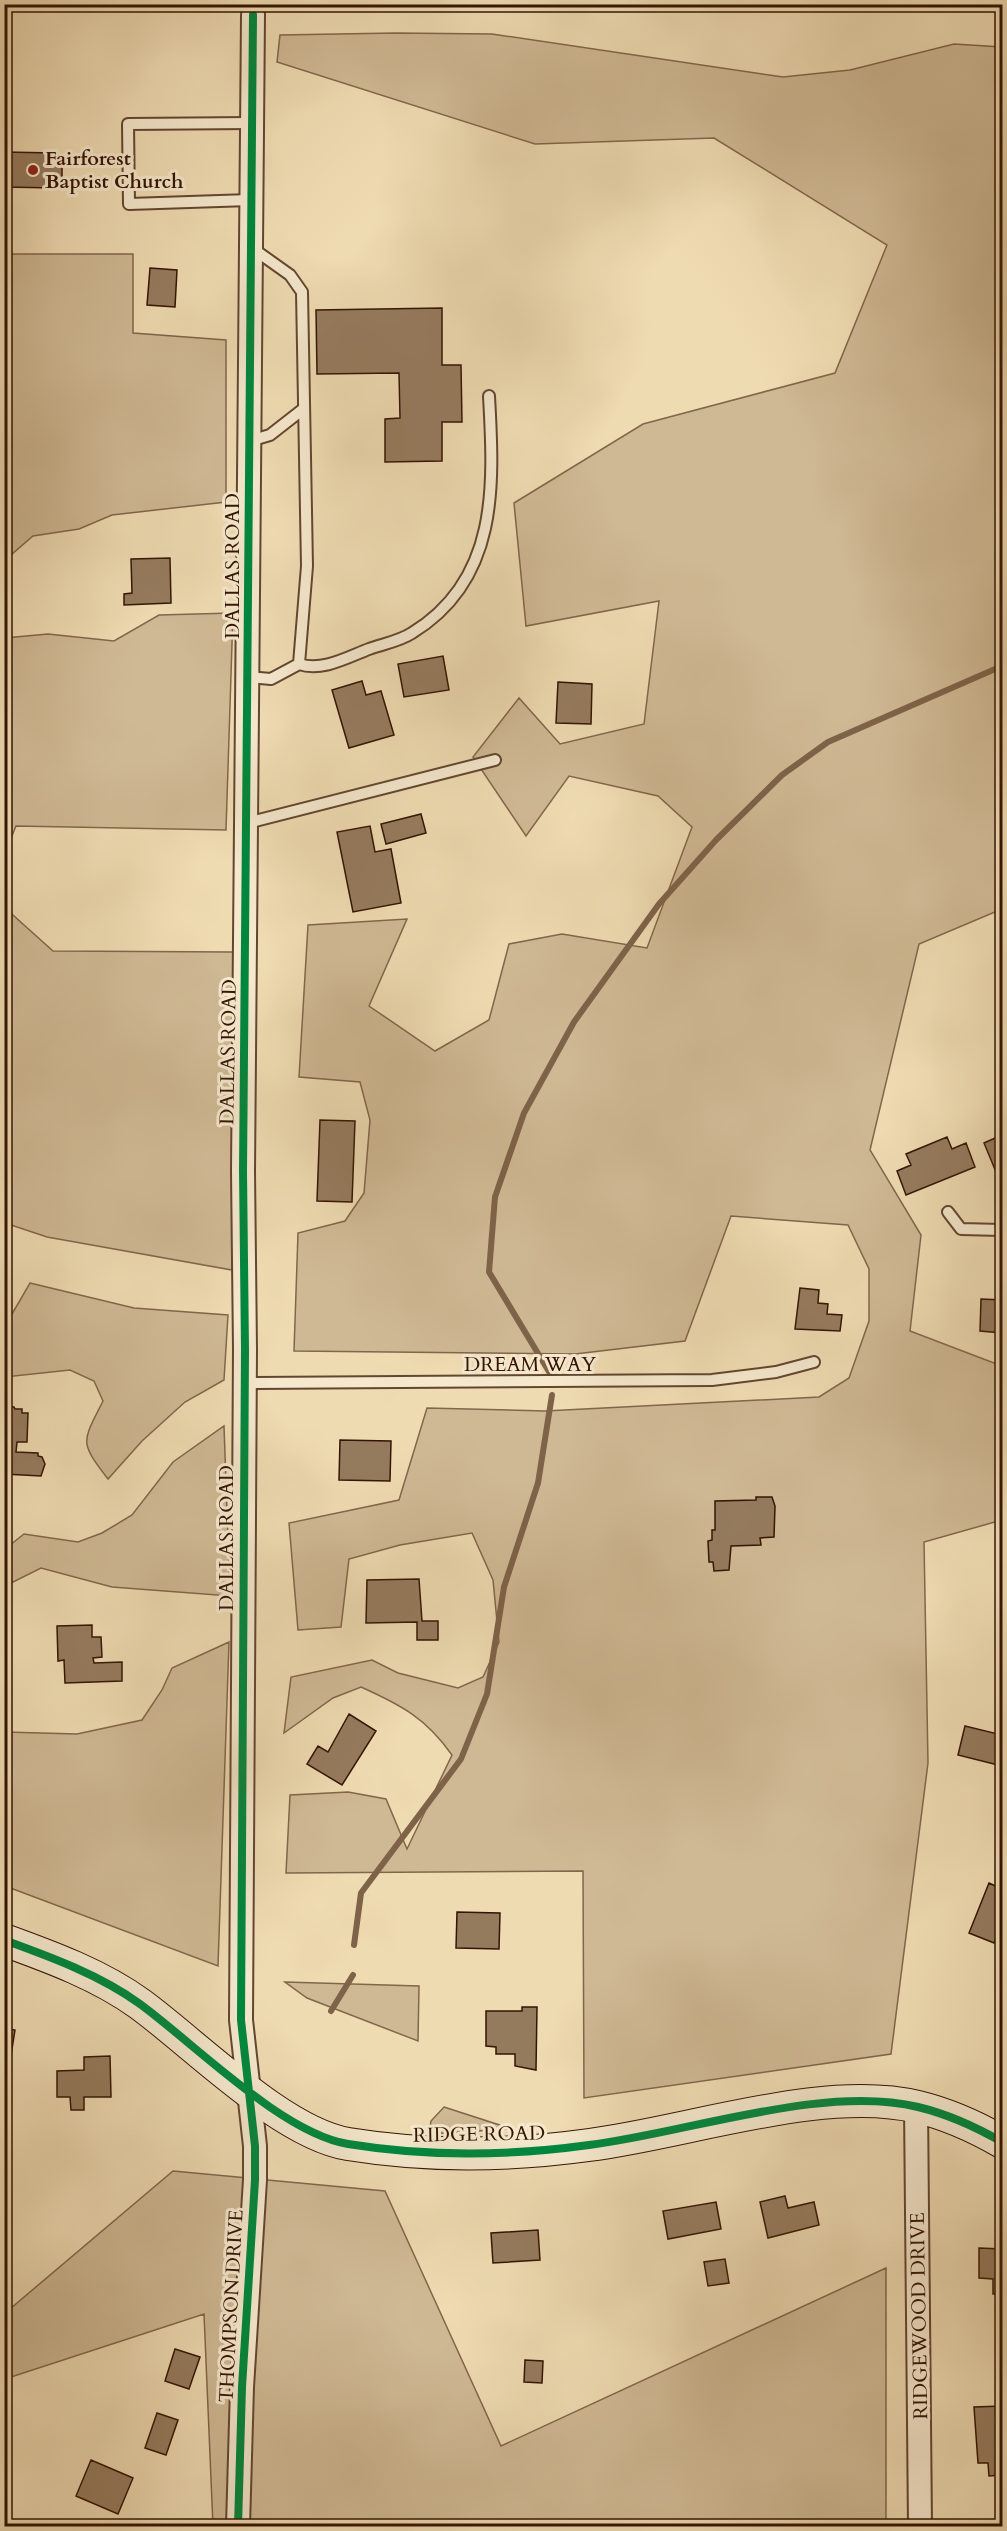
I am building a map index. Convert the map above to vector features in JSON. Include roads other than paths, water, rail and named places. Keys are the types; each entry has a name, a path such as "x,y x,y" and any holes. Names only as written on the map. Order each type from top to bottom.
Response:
{"street":[{"name":"DALLAS ROAD","path":"247,2089 241,2020 250,441 249,246 253,8"},
{"name":"RIDGE ROAD","path":"4,1940 60,1961 138,2002 247,2089 295,2124 319,2136 344,2143 431,2153 538,2151 590,2145 821,2104 883,2102 916,2106 945,2115 1002,2142"},
{"name":"THOMPSON DRIVE","path":"238,2526 242,2387 255,2180 255,2146 247,2089"},
{"name":"RIDGEWOOD DRIVE","path":"916,2106 920,2526"}],"lane":[{"path":"250,200 129,204 128,124 251,123"},
{"path":"249,246 274,261 290,275 302,292 302,410 307,566 299,664"},
{"path":"248,676 271,679 299,664 310,668 335,662 410,635 443,611 462,589 476,557 489,512 493,472 489,396"},
{"path":"250,441 270,435 302,410"},
{"path":"247,823 495,760"},
{"path":"948,1212 960,1229 1002,1230"},
{"name":"DREAM WAY","path":"244,1383 712,1380 776,1372 814,1362"}],"waterway":[{"path":"551,1375 489,1272 495,1197 524,1113 574,1022 659,904 716,840 782,775 828,742 1002,666"},
{"path":"354,1945 361,1893 461,1759 487,1694 504,1587 538,1483 552,1395"},
{"path":"331,2011 353,1975"}],"place":[{"name":"Fairforest Baptist Church","path":"33,170"}]}
